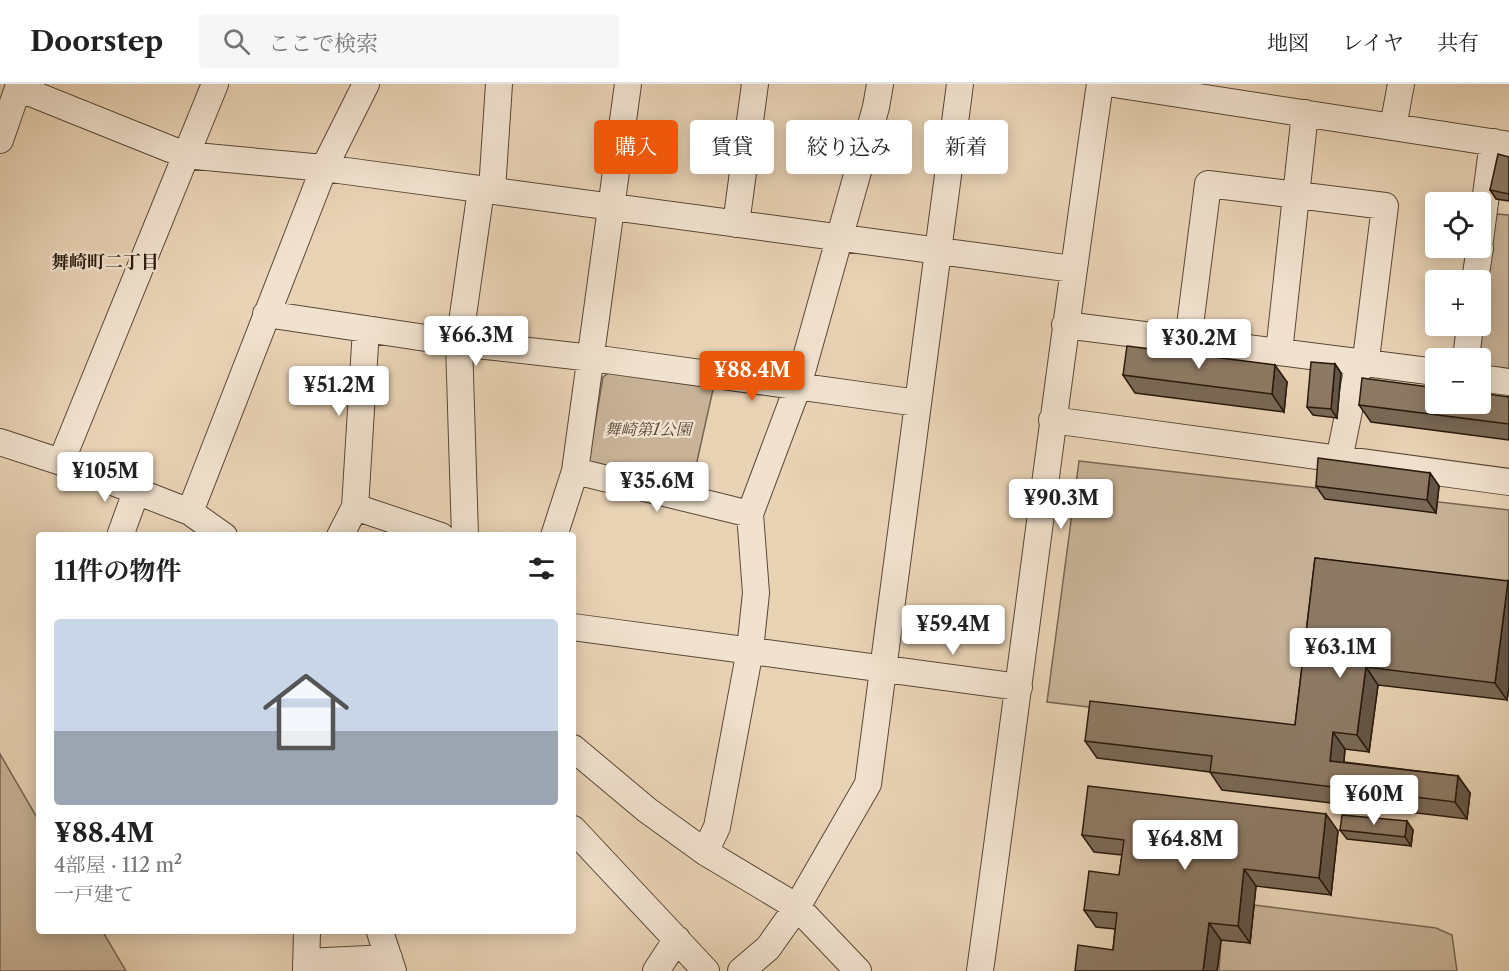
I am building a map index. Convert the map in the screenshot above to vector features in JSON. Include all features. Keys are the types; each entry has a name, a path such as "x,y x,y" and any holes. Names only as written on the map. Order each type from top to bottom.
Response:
{"street":[{"path":"61,462 215,84"},
{"path":"190,512 324,168 366,84"},
{"path":"465,532 459,343 486,190 499,84"},
{"path":"555,532 575,471 628,84"},
{"path":"736,224 755,84"},
{"path":"705,852 717,826 750,650 756,593 750,514 798,386 876,107 880,84"},
{"path":"741,971 768,948 796,907 868,784 960,84"},
{"path":"980,971 1019,687 1052,420 1100,84"},
{"path":"1114,84 1255,95 1305,113 1501,143 1490,192"},
{"path":"1393,127 1401,84"},
{"path":"0,140 18,86 185,155 324,168 1073,269"},
{"path":"1279,352 1305,113"},
{"path":"1188,341 1209,184 1385,206 1367,351 1356,376 1339,460"},
{"path":"266,314 459,343 592,358 918,403"},
{"path":"1065,325 1425,371"},
{"path":"342,532 355,507 366,329"},
{"path":"1491,380 1509,382"},
{"path":"1052,420 1509,482"},
{"path":"0,442 61,462 190,512 218,532"},
{"path":"575,471 750,514"},
{"path":"121,532 136,492"},
{"path":"355,507 429,532"},
{"path":"576,627 1019,687"},
{"path":"576,751 647,810 705,852 796,907 858,971"},
{"path":"576,832 706,971"},
{"path":"306,934 306,966 391,965 381,934"},
{"path":"657,971 678,939"}],"green space":[{"path":"1496,214 1509,215 1509,371 1491,369 1491,348 1474,348 1478,336 1491,336 1491,270 1487,270 1489,258 1491,258"},
{"name":"舞崎第1公園","path":"613,370 714,385 690,493 588,465 603,377"},
{"path":"1079,461 1509,510 1509,593 1301,732 1047,702"},
{"path":"0,754 36,816 36,934 104,934 126,971 0,971"},
{"path":"1254,905 1436,928 1452,935 1457,971 1219,971 1221,940 1250,943"}],"building":[{"path":"1498,154 1509,157 1509,194 1490,190"},
{"path":"1127,346 1275,365 1272,394 1123,375"},
{"path":"1311,362 1335,364 1331,409 1307,407"},
{"path":"1362,378 1425,387 1425,413 1359,405"},
{"path":"1491,395 1509,397 1509,424 1430,414 1491,414"},
{"path":"1318,458 1430,473 1427,500 1316,486"},
{"path":"1315,558 1508,581 1495,683 1366,667 1357,735 1333,732 1330,761 1458,776 1455,802 1210,772 1212,756 1085,741 1090,701 1295,725"},
{"path":"1088,786 1326,814 1319,878 1244,869 1238,926 1209,923 1203,971 1075,971 1078,945 1113,950 1117,913 1084,910 1089,871 1119,875 1124,840 1082,835"},
{"path":"1342,815 1407,821 1405,837 1340,830"}],"district":[{"name":"舞崎町二丁目","path":"105,262"}]}
